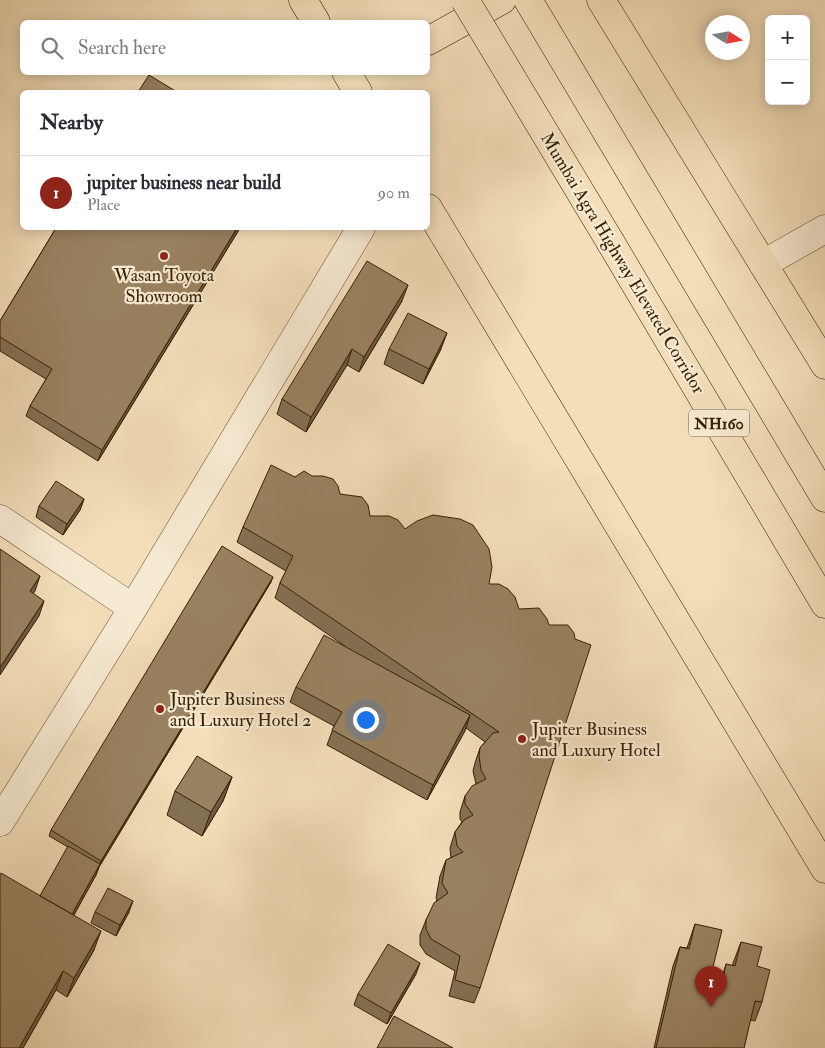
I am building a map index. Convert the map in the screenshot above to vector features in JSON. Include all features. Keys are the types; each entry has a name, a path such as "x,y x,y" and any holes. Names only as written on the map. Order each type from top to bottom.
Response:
{"main road":[{"path":"303,0 315,20"},
{"name":"Mumbai Agra Highway Elevated Corridor","path":"465,0 825,604"},
{"path":"430,40 502,0"},
{"name":"NH160","path":"528,0 825,498"},
{"path":"602,0 825,365"},
{"path":"430,211 825,869"}],"street":[{"path":"763,264 825,229"},
{"path":"0,822 133,608 360,230"},
{"path":"0,519 133,608"}],"building":[{"path":"149,75 174,90 139,90"},
{"path":"55,230 236,230 102,450 30,406 52,369 0,337 0,321"},
{"path":"367,261 408,285 364,357 352,349 311,417 282,399"},
{"path":"408,313 447,333 429,369 389,349"},
{"name":"Jupiter Business and Luxury Hotel","path":"271,465 295,477 304,471 312,476 323,476 333,479 338,486 340,494 362,497 368,505 370,516 389,516 398,520 405,529 417,521 433,515 460,519 473,525 489,549 492,567 489,584 499,584 508,589 515,597 519,609 539,608 549,625 568,625 574,633 575,639 591,645 480,988 455,980 460,956 431,939 426,929 426,920 434,903 448,893 442,883 446,860 463,852 457,846 455,832 464,820 473,815 465,804 465,796 472,786 486,779 481,770 480,748 493,733 499,732 280,583 293,556 243,527"},
{"path":"56,481 84,499 67,524 39,506"},
{"name":"Jupiter Business and Luxury Hotel 2","path":"222,546 273,577 101,861 51,830"},
{"path":"0,549 40,576 30,591 44,601 1,666 0,665"},
{"path":"324,635 470,715 433,785 332,730 342,712 296,687"},
{"path":"197,756 232,777 211,812 175,791"},
{"path":"68,846 100,864 72,914 40,896"},
{"path":"1,873 101,931 74,978 63,971 19,1048 0,1048"},
{"path":"108,888 133,901 120,925 95,912"},
{"path":"695,924 722,930 712,971 724,974 726,964 735,966 741,942 762,947 757,966 770,970 762,1002 755,1001 744,1048 656,1048 680,947 689,949"},
{"path":"388,944 420,963 391,1013 358,994"},
{"path":"394,1016 453,1048 377,1048"}],"place":[{"name":"Wasan Toyota Showroom","path":"164,256"},
{"name":"Jupiter Business and Luxury Hotel 2","path":"160,709"},
{"name":"Jupiter Business and Luxury Hotel","path":"522,739"},
{"name":"jupiter business near build","path":"711,1007"}]}
